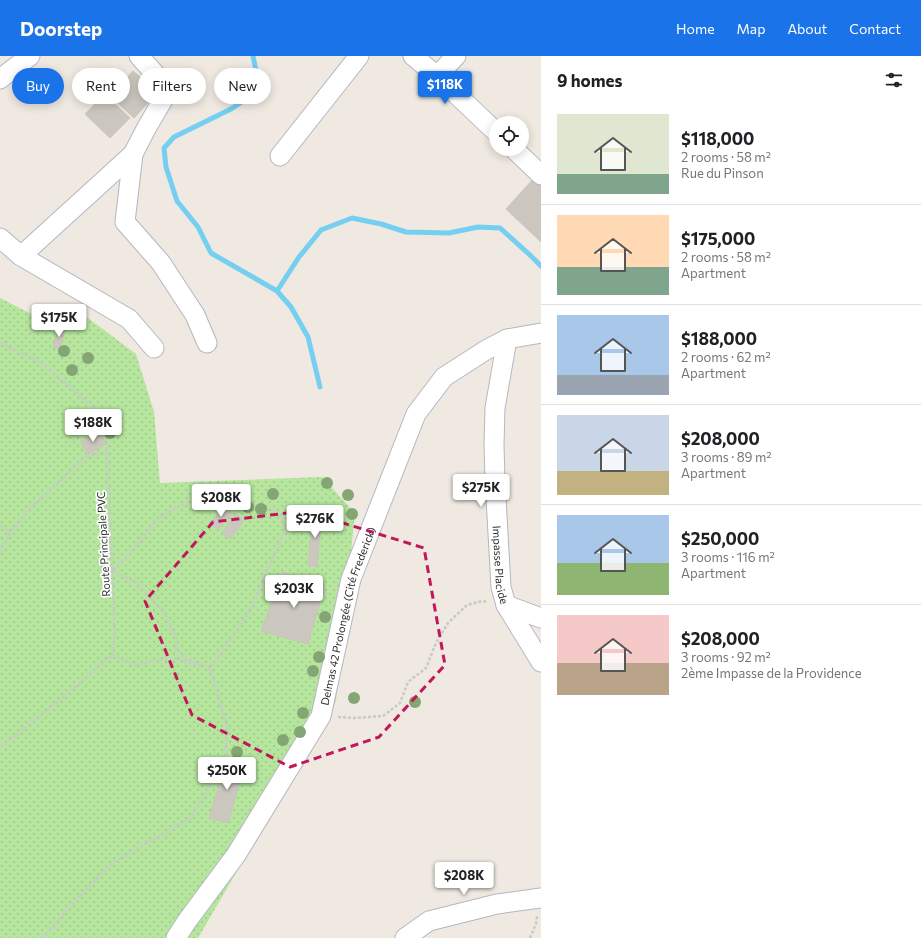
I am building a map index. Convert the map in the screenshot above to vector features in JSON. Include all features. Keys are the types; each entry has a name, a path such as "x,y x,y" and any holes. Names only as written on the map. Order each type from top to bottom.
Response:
{"street":[{"path":"0,79 30,56"},
{"path":"20,256 133,154 164,98 166,86 138,56"},
{"path":"280,156 359,56"},
{"path":"413,56 437,76 489,125"},
{"path":"437,76 456,56"},
{"path":"133,154 125,222 161,263 195,315 206,343"},
{"path":"521,156 541,175"},
{"path":"0,238 20,256 129,319 154,348"},
{"name":"Delmas 42 Prolongée (Cité Frederick)","path":"176,938 236,855 322,716 350,579 416,414 444,377 486,350 507,339 541,333"},
{"name":"Impasse Placide","path":"507,339 495,408 494,445 501,587 506,605 541,662"},
{"path":"506,605 541,618"},
{"path":"405,938 429,921 496,904 540,898"}],"path":[{"name":"Route Principale PVC","path":"0,343 43,364 106,418 115,633 112,655"},
{"path":"0,553 10,534 37,501 41,500 83,459 107,450"},
{"path":"42,938 109,865 191,818 224,762 228,729 210,669 184,657 176,649 177,640 162,611 137,583 112,571 134,549 158,519 205,492 215,499 230,503 246,503 279,512 285,530 249,612 210,669"},
{"path":"0,526 10,534"},
{"path":"322,716 354,718 383,716 400,703 408,682 426,668 436,643 448,623 467,605 482,601 506,605"},
{"path":"0,748 84,680 112,655 136,665 168,658 179,659 210,669"},
{"path":"530,938 536,924 540,898"}],"highlighted area":[{"path":"304,511 424,548 445,665 379,737 290,767 192,715 145,601 213,522"}],"green space":[{"path":"0,298 39,318 88,318 136,354 154,412 160,483 322,477 355,513 336,701 198,938 0,938"}],"building":[{"path":"133,71 138,75 138,104 147,104 134,118 119,104 130,104 130,74"},
{"path":"95,104 115,104 130,118 110,138 85,114"},
{"path":"535,177 541,182 541,242 506,209"},
{"path":"58,327 65,329 60,349 53,348"},
{"path":"100,431 106,444 87,455 81,441"},
{"path":"224,507 232,514 218,530 210,523"},
{"path":"313,512 322,513 317,566 308,566"},
{"path":"236,514 244,521 230,539 222,532"},
{"path":"283,572 325,586 308,644 261,631"},
{"path":"227,758 245,763 228,823 209,818"}],"waterway":[{"path":"253,56 260,90 231,109 174,137 164,148 166,167 177,201 198,227 211,253 277,291 291,307 308,337 320,387"},
{"path":"277,291 299,257 321,230 352,218 381,224 406,232 449,233 478,227 500,228 541,266"}]}
